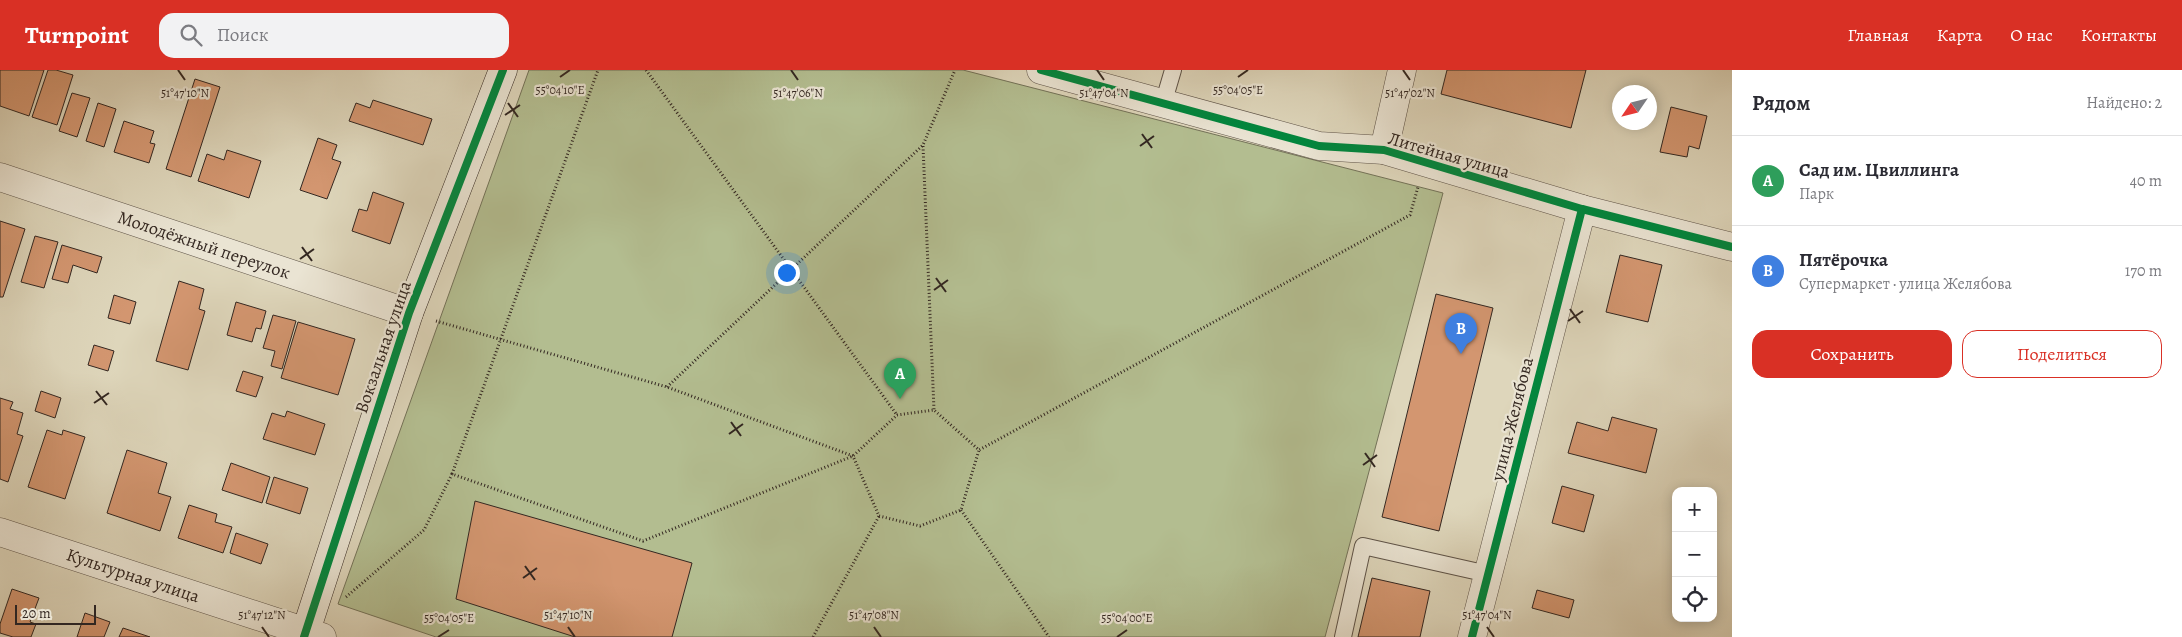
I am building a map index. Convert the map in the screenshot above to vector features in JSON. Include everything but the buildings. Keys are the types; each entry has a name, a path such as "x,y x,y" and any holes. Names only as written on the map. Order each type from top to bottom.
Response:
{"street":[{"name":"Вокзальная улица","path":"311,635 409,313 502,70"},
{"name":"Литейная улица","path":"1041,70 1319,146 1384,150 1582,209 1732,247"},
{"path":"1384,150 1402,70"},
{"name":"Молодёжный переулок","path":"0,177 409,313"},
{"name":"улица Желябова","path":"1472,637 1582,209"},
{"name":"Культурная улица","path":"0,532 311,635"}],"lane":[{"path":"1163,104 1173,70"},
{"path":"1343,637 1363,546 1488,574"}],"path":[{"path":"343,600 424,530 452,474 598,70"},
{"path":"646,70 897,415"},
{"path":"667,387 923,145 955,70"},
{"path":"923,145 934,410 978,450"},
{"path":"1049,637 962,510 978,450 1410,215 1425,162"},
{"path":"409,313 502,338 667,387 853,456 879,516"},
{"path":"452,474 643,541 853,456 897,415 934,410"},
{"path":"879,516 920,526 962,510"},
{"path":"813,637 879,516"}],"green space":[{"path":"529,70 963,70 1443,193 1325,637 436,637 338,604"}],"cycle path":[{"path":"304,637 409,313 503,70"},
{"path":"1041,70 1319,146 1384,150 1582,209 1732,247"},
{"path":"1472,637 1582,209"}],"place":[{"name":"Пятёрочка","path":"1461,354"},
{"name":"Сад им. Цвиллинга","path":"900,399"}]}
